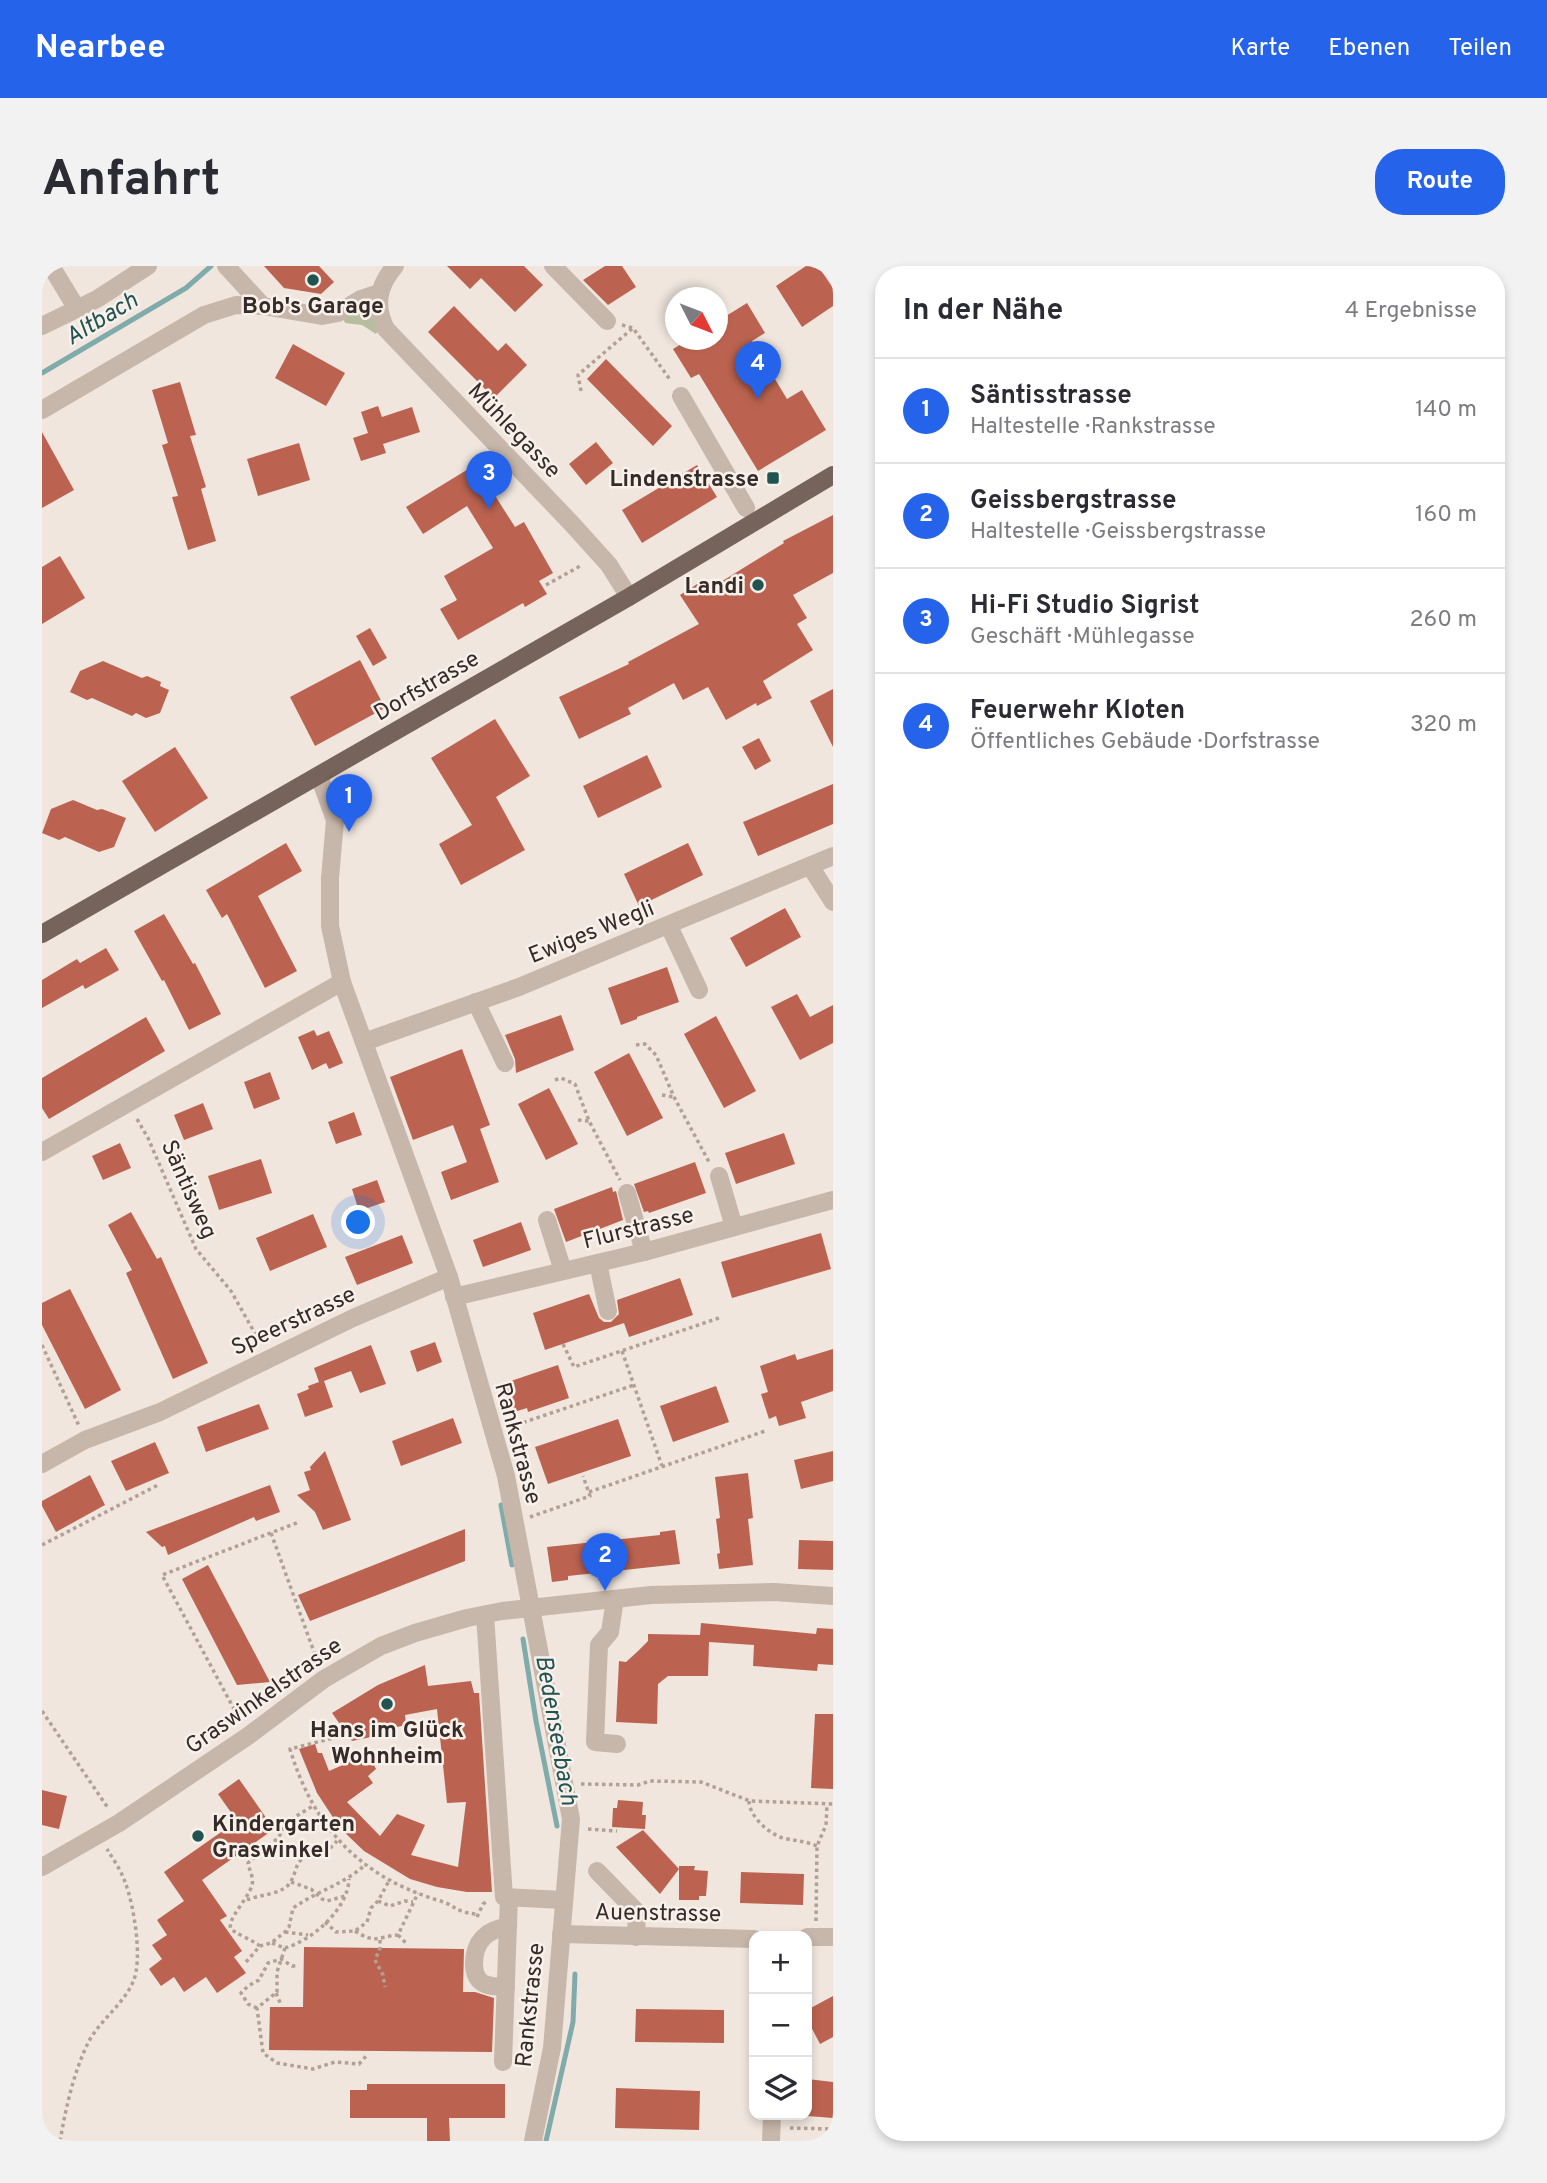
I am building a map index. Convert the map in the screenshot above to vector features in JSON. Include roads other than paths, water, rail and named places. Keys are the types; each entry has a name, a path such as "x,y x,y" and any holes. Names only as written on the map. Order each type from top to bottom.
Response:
{"main road":[{"name":"Dorfstrasse","path":"42,934 629,597 833,475"}],"street":[{"path":"51,266 78,309"},
{"path":"42,326 117,287 148,266"},
{"path":"226,266 264,306"},
{"path":"42,410 204,315 236,305 264,306 322,316 338,313 361,299 379,293 383,282 396,266"},
{"path":"553,266 607,321"},
{"name":"Mühlegasse","path":"379,293 380,316 386,329 572,524 609,565 629,597"},
{"path":"681,396 746,508"},
{"name":"Rankstrasse","path":"319,776 335,820 330,878 330,926 342,982 449,1277 506,1476 571,1819 552,2048 533,2141"},
{"name":"Ewiges Wegli","path":"364,1042 476,1002 669,926 833,856"},
{"path":"810,866 833,902"},
{"path":"669,926 699,990"},
{"path":"42,1152 342,982"},
{"path":"476,1002 505,1063"},
{"path":"719,1175 734,1227"},
{"path":"627,1193 644,1252"},
{"name":"Flurstrasse","path":"454,1297 644,1252 833,1200"},
{"path":"547,1220 563,1271"},
{"path":"598,1263 608,1311"},
{"name":"Speerstrasse","path":"42,1464 85,1440 160,1412 353,1318 449,1277"},
{"name":"Graswinkelstrasse","path":"42,1867 119,1823 248,1736 324,1679 381,1646 415,1633 485,1615 615,1599 691,1593 774,1592 833,1596"},
{"path":"615,1599 610,1632 599,1646 595,1742 617,1744"},
{"path":"485,1615 508,1927 503,2062"},
{"path":"597,1871 637,1912 636,1937"},
{"path":"506,1897 564,1900"},
{"path":"506,1987 486,1985 478,1979 474,1971 474,1951 484,1936 508,1927"},
{"path":"812,1932 833,1937"},
{"name":"Auenstrasse","path":"561,1934 749,1939"}],"waterway":[{"name":"Altbach","path":"42,373 186,288 211,266"},
{"name":"Bedenseebach","path":"501,1505 512,1565"},
{"name":"Bedenseebach","path":"523,1639 557,1826"},
{"name":"Bedenseebach","path":"546,2141 573,2022 575,1974"}],"place":[{"name":"Bob's Garage","path":"313,280"},
{"name":"Feuerwehr Kloten","path":"758,399"},
{"name":"Lindenstrasse","path":"773,478"},
{"name":"Hi-Fi Studio Sigrist","path":"489,509"},
{"name":"Landi","path":"758,585"},
{"name":"Säntisstrasse","path":"349,832"},
{"name":"Geissbergstrasse","path":"605,1591"},
{"name":"Hans im Glück Wohnheim","path":"387,1704"},
{"name":"Kindergarten Graswinkel","path":"198,1836"}]}
